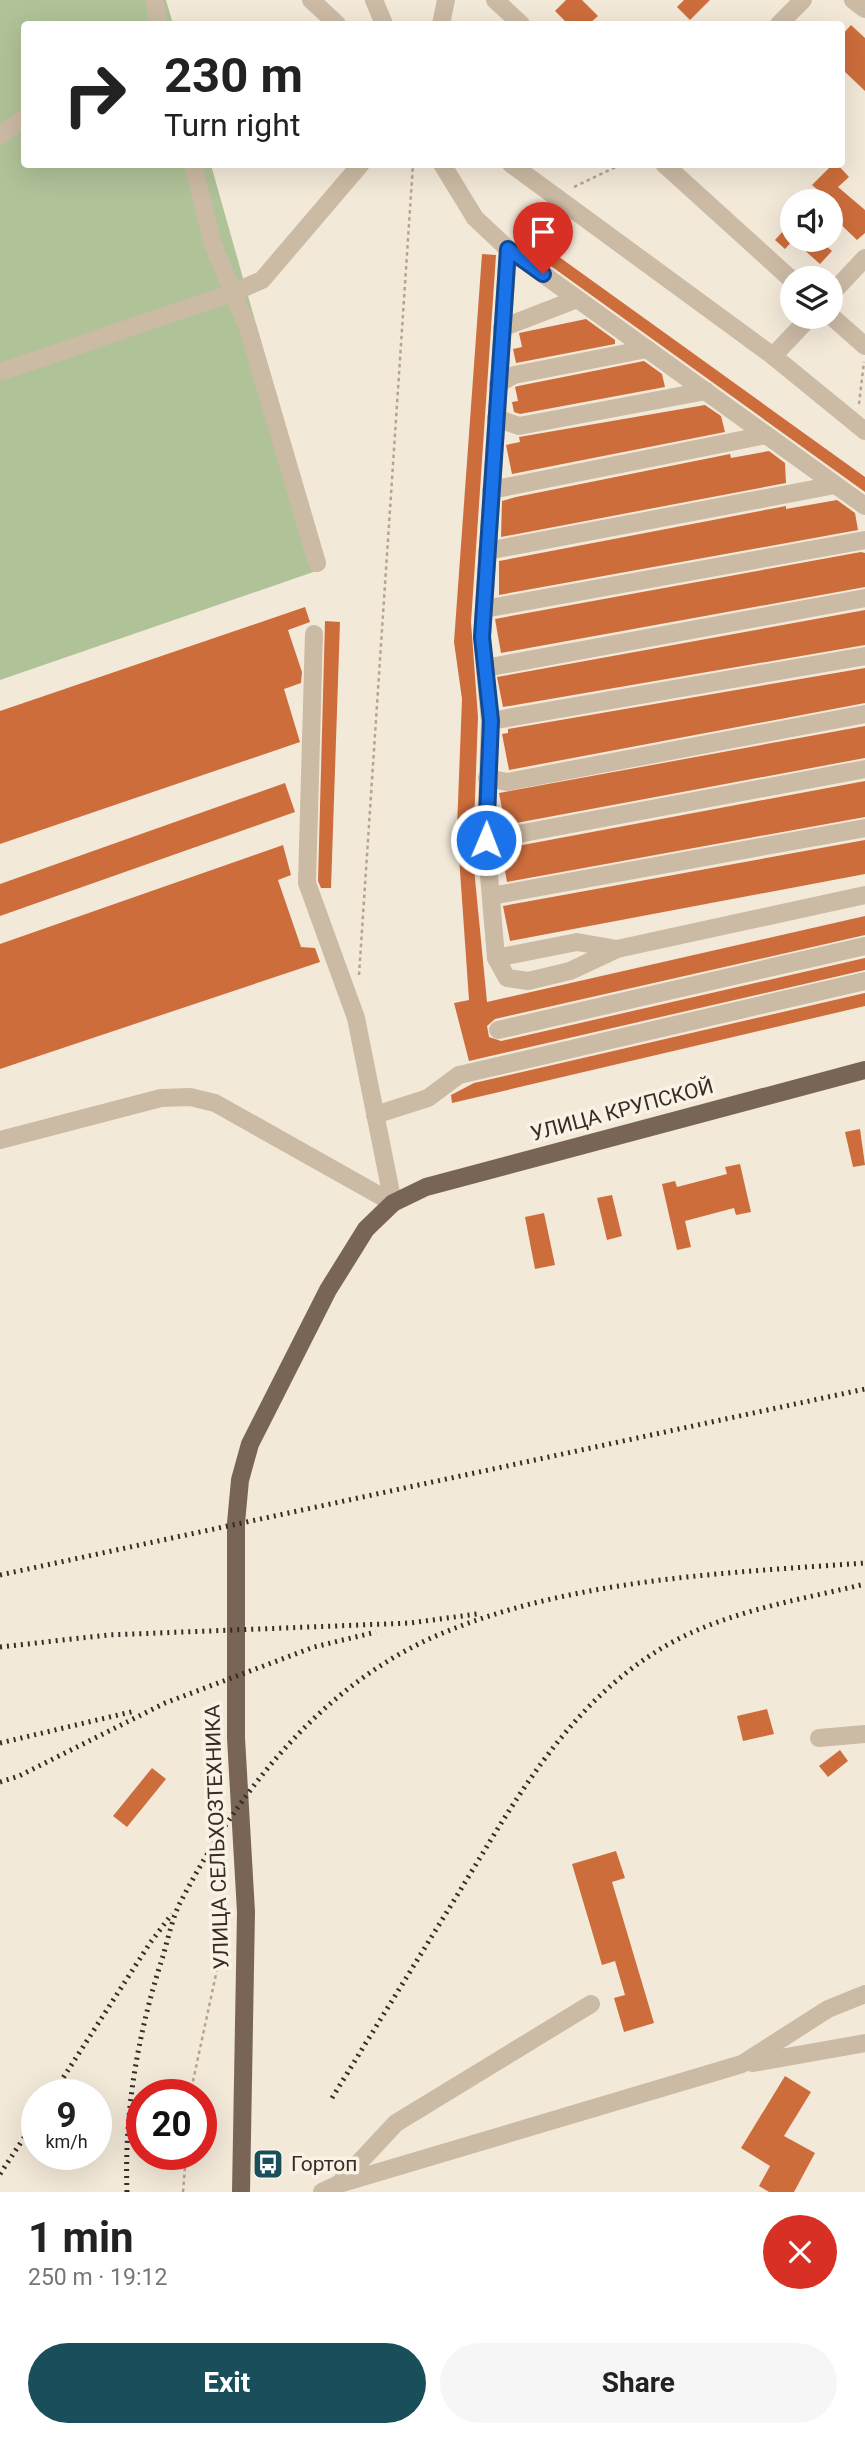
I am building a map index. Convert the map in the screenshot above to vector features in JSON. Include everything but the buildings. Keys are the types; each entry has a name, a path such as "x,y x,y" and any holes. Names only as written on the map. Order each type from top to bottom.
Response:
{"main road":[{"name":"УЛИЦА КРУПСКОЙ","path":"236,1523 240,1480 250,1444 328,1290 366,1229 393,1203 426,1187 510,1163 865,1070"},
{"name":"УЛИЦА СЕЛЬХОЗТЕХНИКА","path":"236,1523 236,1738 246,1912 241,2192"}],"street":[{"path":"154,0 158,21"},
{"path":"311,0 334,21"},
{"path":"374,0 383,21"},
{"path":"442,21 446,0"},
{"path":"495,0 517,21"},
{"path":"782,21 803,0"},
{"path":"853,0 865,9"},
{"path":"0,136 21,120"},
{"path":"194,168 213,245 248,328 317,563"},
{"path":"0,372 232,293 262,279 358,168"},
{"path":"444,168 475,218 508,249 865,506"},
{"path":"516,168 773,356 861,427"},
{"path":"668,168 780,269"},
{"path":"508,249 484,609 485,668 491,721 486,840 496,958 507,978 528,981 570,971 617,949 865,895"},
{"path":"843,281 865,258"},
{"path":"502,328 577,299"},
{"path":"843,327 865,346"},
{"path":"773,356 799,329"},
{"path":"498,384 514,374 647,349"},
{"path":"496,418 519,426 706,391"},
{"path":"491,490 766,435"},
{"path":"487,551 835,485"},
{"path":"484,609 865,540"},
{"path":"485,668 865,598"},
{"path":"314,634 307,883 356,1018 393,1203"},
{"path":"491,721 865,656"},
{"path":"487,778 507,782 865,714"},
{"path":"486,840 865,769"},
{"path":"491,896 865,828"},
{"path":"496,958 577,942 617,949"},
{"path":"498,1030 865,946"},
{"path":"375,1115 428,1098 459,1075 865,981"},
{"path":"0,1140 161,1098 190,1097 215,1103 393,1203"},
{"path":"819,1738 865,1734"},
{"path":"743,2064 828,2009 865,1994"},
{"path":"339,2184 396,2123 591,2004"},
{"path":"322,2192 339,2184 743,2064 865,2042"}],"path":[{"path":"359,976 412,168"},
{"path":"555,197 614,168"},
{"path":"861,427 865,355"},
{"path":"194,2079 229,1917"},
{"path":"183,2192 185,2170"}],"green space":[{"path":"0,0 166,0 172,21 21,21 21,168 212,168 325,568 0,680"}],"railway":[{"path":"0,1575 865,1389"},
{"path":"127,2192 128,2132 134,2073 146,2014 177,1909 228,1822 256,1783 286,1747 320,1713 356,1683 396,1656 438,1635 488,1616 594,1590 648,1582 702,1575 865,1563"},
{"path":"332,2098 522,1791 568,1730 594,1702 622,1676 654,1653 703,1628 756,1610 865,1584"},
{"path":"0,1647 108,1635 410,1623 477,1614"},
{"path":"0,1782 19,1776 165,1703 314,1647 376,1632"},
{"path":"0,1743 135,1711"},
{"path":"62,2079 150,1943 172,1914"},
{"path":"0,2174 21,2142"}],"place":[{"name":"Гортоп","path":"268,2164"}],"route":[{"path":"486,840 491,721 482,637 508,249 543,274"}]}
